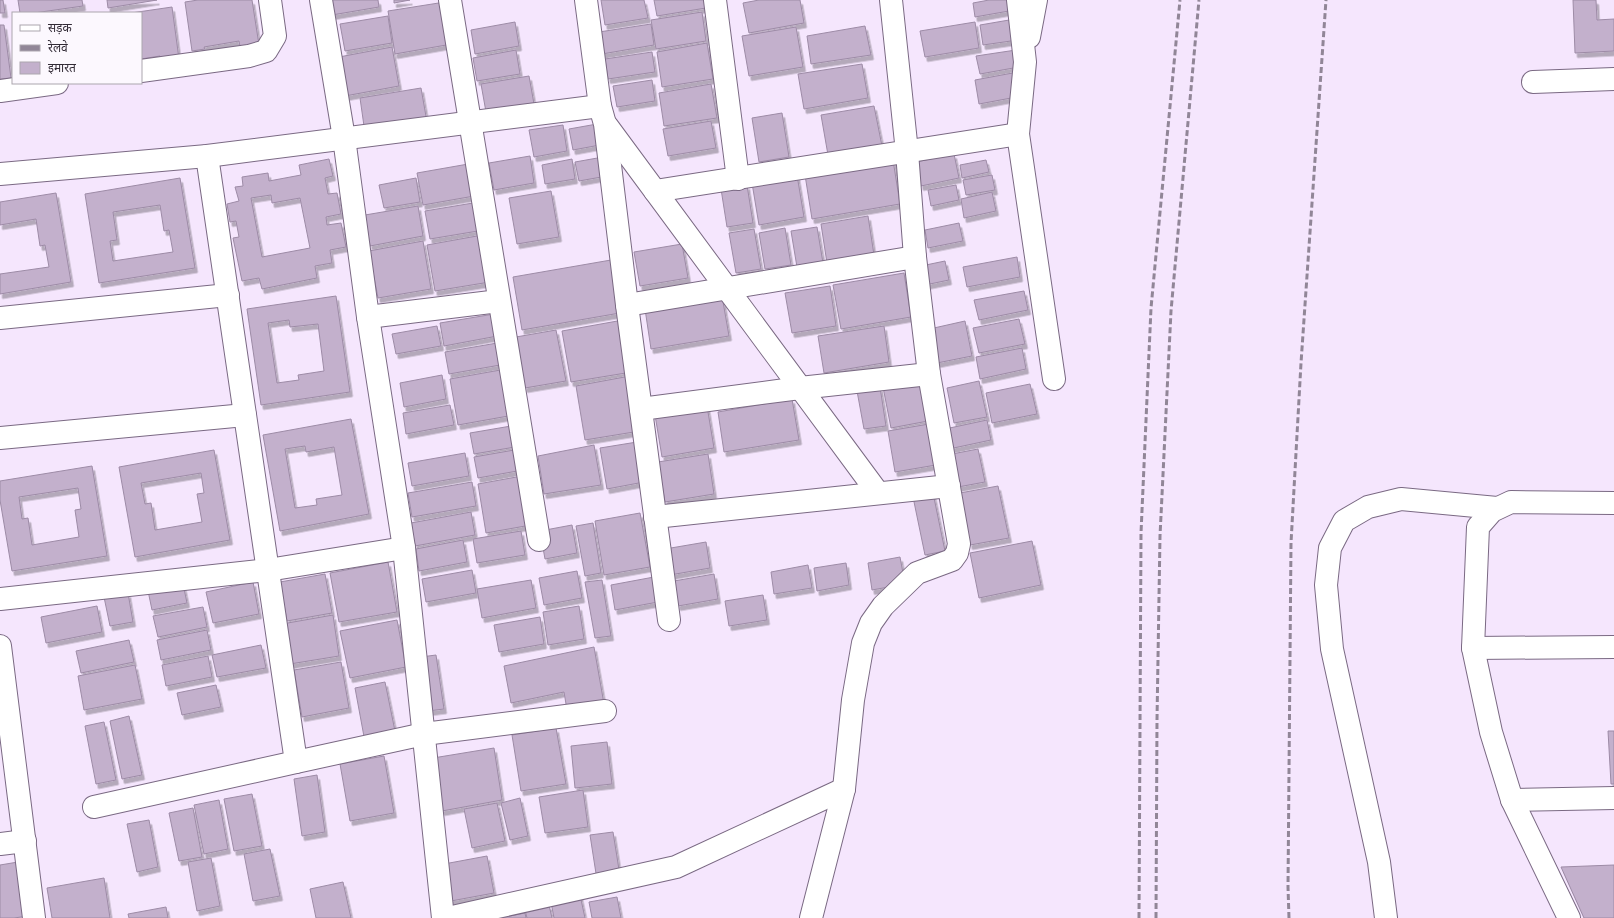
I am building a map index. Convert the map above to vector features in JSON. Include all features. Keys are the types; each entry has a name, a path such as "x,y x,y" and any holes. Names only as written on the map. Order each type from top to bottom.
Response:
{"street":[{"path":"142,71 249,56 266,51 275,36 270,0"},
{"path":"321,0 344,138 368,317 404,548 443,918"},
{"path":"450,0 539,540"},
{"path":"586,0 603,115 669,620"},
{"path":"715,0 738,179"},
{"path":"811,918 844,789 853,700 863,643 871,624 883,606 900,588 917,573 952,560 957,553 959,544 929,374 915,257 907,152 891,0"},
{"path":"1018,0 1025,62"},
{"path":"1036,0 1025,62 1018,134 1054,379"},
{"path":"1532,82 1614,79"},
{"path":"0,91 50,84"},
{"path":"0,174 207,156 470,123 603,115"},
{"path":"603,115 655,191 878,493"},
{"path":"655,191 1018,134"},
{"path":"207,156 296,762"},
{"path":"627,305 915,257"},
{"path":"0,318 228,295"},
{"path":"368,317 499,301"},
{"path":"641,409 800,388 929,374"},
{"path":"0,438 245,415"},
{"path":"656,517 949,486"},
{"path":"1386,918 1379,862 1332,649 1326,585 1330,548 1344,521 1368,507 1401,499 1497,508"},
{"path":"1569,918 1512,800 1491,732 1473,648 1478,527 1492,511 1511,502 1614,503"},
{"path":"0,599 268,570 404,548"},
{"path":"0,646 4,702 25,841 34,918"},
{"path":"1473,648 1614,647"},
{"path":"94,807 424,734 605,711"},
{"path":"448,918 676,867 844,789"},
{"path":"1512,800 1614,798"},
{"path":"0,844 25,841"}],"building":[{"path":"0,0 3,0 5,13 0,13"},
{"path":"18,0 82,0 83,6 41,12 20,12"},
{"path":"107,0 157,0 108,8"},
{"path":"198,0 252,0 259,45 240,47 239,41 204,47 205,49 192,51 185,2"},
{"path":"324,0 378,0 379,7 326,16"},
{"path":"394,0 410,0 394,3"},
{"path":"601,0 644,0 648,18 605,25"},
{"path":"654,0 705,0 706,8 657,16"},
{"path":"759,0 800,0 804,23 749,33 743,3"},
{"path":"989,0 1007,0 1009,11 975,17 973,3"},
{"path":"1573,0 1596,0 1597,20 1614,19 1614,51 1575,53"},
{"path":"445,2 452,44 395,54 388,11"},
{"path":"172,7 179,59 160,62 160,56 142,59 142,12 138,12"},
{"path":"702,12 706,41 656,49 651,20"},
{"path":"388,16 392,43 345,51 340,24"},
{"path":"1015,19 1018,40 983,45 980,25"},
{"path":"515,22 519,46 475,54 471,30"},
{"path":"975,22 979,48 925,57 920,31"},
{"path":"651,24 654,45 602,54 599,32"},
{"path":"0,25 4,25 11,78 0,79"},
{"path":"865,26 871,55 811,64 807,36"},
{"path":"796,27 803,67 749,76 742,36"},
{"path":"707,43 713,79 662,87 657,52"},
{"path":"392,47 399,86 345,96 339,57"},
{"path":"516,50 520,74 477,81 473,58"},
{"path":"1016,50 1019,67 980,74 976,56"},
{"path":"652,52 655,72 608,79 605,59"},
{"path":"862,64 868,98 804,109 798,74"},
{"path":"1018,72 1022,96 979,104 975,80"},
{"path":"529,76 534,104 486,112 481,84"},
{"path":"652,80 655,101 617,107 613,86"},
{"path":"711,84 717,118 664,126 659,93"},
{"path":"421,88 427,122 365,133 360,98"},
{"path":"874,106 882,146 828,155 821,115"},
{"path":"782,113 789,157 759,162 752,118"},
{"path":"711,121 716,148 668,156 663,129"},
{"path":"597,124 600,145 573,150 569,129"},
{"path":"563,125 567,151 534,157 529,130"},
{"path":"954,154 959,178 921,186 916,162"},
{"path":"530,156 534,183 494,190 489,163"},
{"path":"603,157 607,176 579,181 575,162"},
{"path":"329,159 333,176 325,178 328,194 337,193 341,214 326,217 327,225 341,223 346,247 330,250 332,263 315,266 317,278 262,289 259,278 242,281 233,238 239,237 236,221 230,222 227,204 239,201 235,187 243,186 242,177 268,173 269,181 301,175 299,165","holes":["271,195 272,203 300,198 310,248 262,257 251,198"]},
{"path":"572,159 575,179 545,184 542,165"},
{"path":"893,160 900,204 812,219 805,175"},
{"path":"986,160 989,172 962,178 960,165"},
{"path":"474,163 480,195 423,205 417,173"},
{"path":"797,175 804,217 759,225 752,183"},
{"path":"992,175 995,190 966,195 963,180"},
{"path":"180,178 195,268 99,283 85,194","holes":["160,205 164,231 169,230 173,252 113,261 110,241 117,240 113,212"]},
{"path":"416,178 420,202 384,208 379,185"},
{"path":"747,185 753,223 727,227 721,189"},
{"path":"956,185 959,200 931,206 928,190"},
{"path":"551,191 559,237 517,244 509,198"},
{"path":"992,192 996,211 964,218 961,199"},
{"path":"56,193 71,282 0,294 0,274 49,267 45,245 40,246 36,219 0,225 0,202"},
{"path":"479,202 484,230 430,239 425,211"},
{"path":"418,206 423,236 370,246 365,215"},
{"path":"868,216 874,255 827,263 821,224"},
{"path":"959,223 963,241 928,248 925,230"},
{"path":"817,227 823,263 797,267 791,231"},
{"path":"785,228 791,265 765,269 759,233"},
{"path":"754,229 761,269 736,273 729,233"},
{"path":"488,234 496,281 435,291 427,245"},
{"path":"423,241 431,289 378,298 369,251"},
{"path":"682,244 688,278 640,286 634,252"},
{"path":"1017,257 1020,277 967,287 963,267"},
{"path":"611,260 620,313 522,330 513,277"},
{"path":"945,261 949,280 925,285 921,266"},
{"path":"904,273 911,317 841,329 833,285"},
{"path":"830,286 836,326 792,333 785,293"},
{"path":"1024,291 1028,310 979,320 974,300"},
{"path":"336,296 350,392 261,405 247,309","holes":["289,320 290,327 318,324 324,371 298,375 299,380 277,383 268,323"]},
{"path":"722,296 729,336 651,349 645,309"},
{"path":"500,313 503,335 444,346 440,323"},
{"path":"1019,319 1025,344 979,353 973,328"},
{"path":"623,320 632,372 571,382 562,331"},
{"path":"965,321 972,356 932,364 925,330"},
{"path":"437,326 441,346 396,354 392,334"},
{"path":"884,326 889,362 824,373 818,336"},
{"path":"556,330 566,381 525,388 516,337"},
{"path":"503,342 506,364 449,374 445,352"},
{"path":"1022,348 1026,369 980,379 976,357"},
{"path":"506,369 514,415 458,425 450,379"},
{"path":"442,375 446,399 404,407 400,383"},
{"path":"630,376 640,431 585,440 576,386"},
{"path":"920,380 928,421 891,428 883,387"},
{"path":"979,381 987,417 954,423 947,388"},
{"path":"1030,384 1037,414 992,423 986,393"},
{"path":"880,387 886,426 864,429 857,391"},
{"path":"792,399 799,440 724,452 718,412"},
{"path":"450,405 454,425 406,434 403,413"},
{"path":"707,406 714,448 662,457 655,415"},
{"path":"351,419 369,514 280,531 263,435","holes":["305,446 306,452 334,447 342,495 316,499 317,505 295,508 285,449"]},
{"path":"987,420 991,440 949,449 945,429"},
{"path":"929,424 936,465 895,472 888,431"},
{"path":"517,425 521,446 474,454 470,433"},
{"path":"637,442 644,482 607,489 600,448"},
{"path":"594,445 601,485 544,494 538,456"},
{"path":"520,449 523,470 478,478 474,457"},
{"path":"978,449 985,482 958,487 952,454"},
{"path":"214,450 230,540 135,557 119,467","holes":["201,473 204,493 197,494 202,522 155,530 151,503 145,504 141,483"]},
{"path":"465,453 469,476 412,486 408,463"},
{"path":"708,454 714,494 665,502 658,462"},
{"path":"92,466 107,556 12,571 0,500 0,481","holes":["78,488 81,509 75,510 79,537 32,545 28,518 22,519 19,497"]},
{"path":"522,476 531,525 486,533 478,484"},
{"path":"472,482 476,506 412,517 408,493"},
{"path":"998,486 1009,538 970,545 960,493"},
{"path":"933,493 945,551 925,555 913,497"},
{"path":"471,512 475,535 415,546 411,523"},
{"path":"640,513 650,567 604,575 595,521"},
{"path":"593,523 601,573 585,576 576,526"},
{"path":"572,525 577,553 545,559 540,531"},
{"path":"521,531 525,555 477,563 473,539"},
{"path":"463,540 467,562 419,571 416,549"},
{"path":"1032,541 1041,585 979,598 970,553"},
{"path":"706,542 710,568 670,575 665,549"},
{"path":"900,557 905,584 872,590 868,563"},
{"path":"388,562 397,612 339,622 330,573"},
{"path":"846,563 849,585 817,591 814,568"},
{"path":"808,565 812,588 774,594 771,572"},
{"path":"472,570 476,593 426,602 422,579"},
{"path":"577,571 582,598 544,605 539,578"},
{"path":"325,574 332,613 287,621 280,582"},
{"path":"714,574 718,599 678,606 674,581"},
{"path":"654,577 658,602 615,610 611,585"},
{"path":"182,579 187,603 152,610 147,586"},
{"path":"531,580 536,608 482,618 477,589"},
{"path":"602,580 611,636 595,638 585,582"},
{"path":"253,582 259,614 213,623 206,592"},
{"path":"128,593 133,622 110,626 104,597"},
{"path":"763,595 767,620 729,626 725,601"},
{"path":"97,606 102,632 46,643 41,617"},
{"path":"579,606 584,639 548,645 543,612"},
{"path":"203,607 207,627 158,637 153,616"},
{"path":"333,615 339,656 290,664 282,624"},
{"path":"540,617 544,644 499,652 494,625"},
{"path":"397,620 406,667 350,678 340,631"},
{"path":"207,630 211,650 161,660 157,640"},
{"path":"129,640 134,662 81,673 76,651"},
{"path":"261,645 266,668 217,677 212,655"},
{"path":"594,647 604,704 567,710 564,692 511,703 504,666"},
{"path":"436,655 444,709 428,711 421,657"},
{"path":"208,656 212,677 166,686 162,665"},
{"path":"341,662 349,708 302,717 294,670"},
{"path":"135,665 142,699 84,710 78,676"},
{"path":"385,682 396,736 365,742 355,688"},
{"path":"216,685 221,707 182,715 177,693"},
{"path":"129,716 142,775 122,779 110,721"},
{"path":"104,722 116,780 96,784 85,726"},
{"path":"556,728 566,784 521,791 512,735"},
{"path":"1608,731 1614,731 1614,784 1611,784"},
{"path":"607,742 612,784 575,788 571,746"},
{"path":"494,748 502,800 442,811 433,758"},
{"path":"384,756 394,813 350,821 340,764"},
{"path":"317,775 325,832 302,836 294,779"},
{"path":"583,790 588,827 545,833 539,797"},
{"path":"252,794 262,846 234,851 224,799"},
{"path":"520,798 528,836 510,840 501,803"},
{"path":"219,800 228,849 204,854 194,805"},
{"path":"497,803 505,841 472,848 464,809"},
{"path":"193,808 202,857 179,861 169,813"},
{"path":"149,820 158,867 137,872 127,824"},
{"path":"613,832 620,876 597,880 590,835"},
{"path":"270,849 280,896 253,901 244,854"},
{"path":"487,856 494,893 451,901 444,864"},
{"path":"211,858 220,906 197,911 188,862"},
{"path":"18,862 28,916 0,918 0,865"},
{"path":"1614,865 1614,918 1584,918 1561,867"},
{"path":"104,878 110,918 52,918 47,888"},
{"path":"343,882 351,918 316,918 310,889"},
{"path":"580,895 585,918 554,918 551,902"},
{"path":"617,897 621,918 592,918 589,902"},
{"path":"549,905 552,918 527,918 525,910"},
{"path":"166,907 168,918 129,918 128,914"},
{"path":"525,913 526,918 499,918"}],"railway":[{"path":"1139,918 1141,533 1151,308 1180,0"},
{"path":"1156,918 1160,536 1171,311 1199,0"},
{"path":"1289,918 1291,543 1301,363 1326,0"}]}
